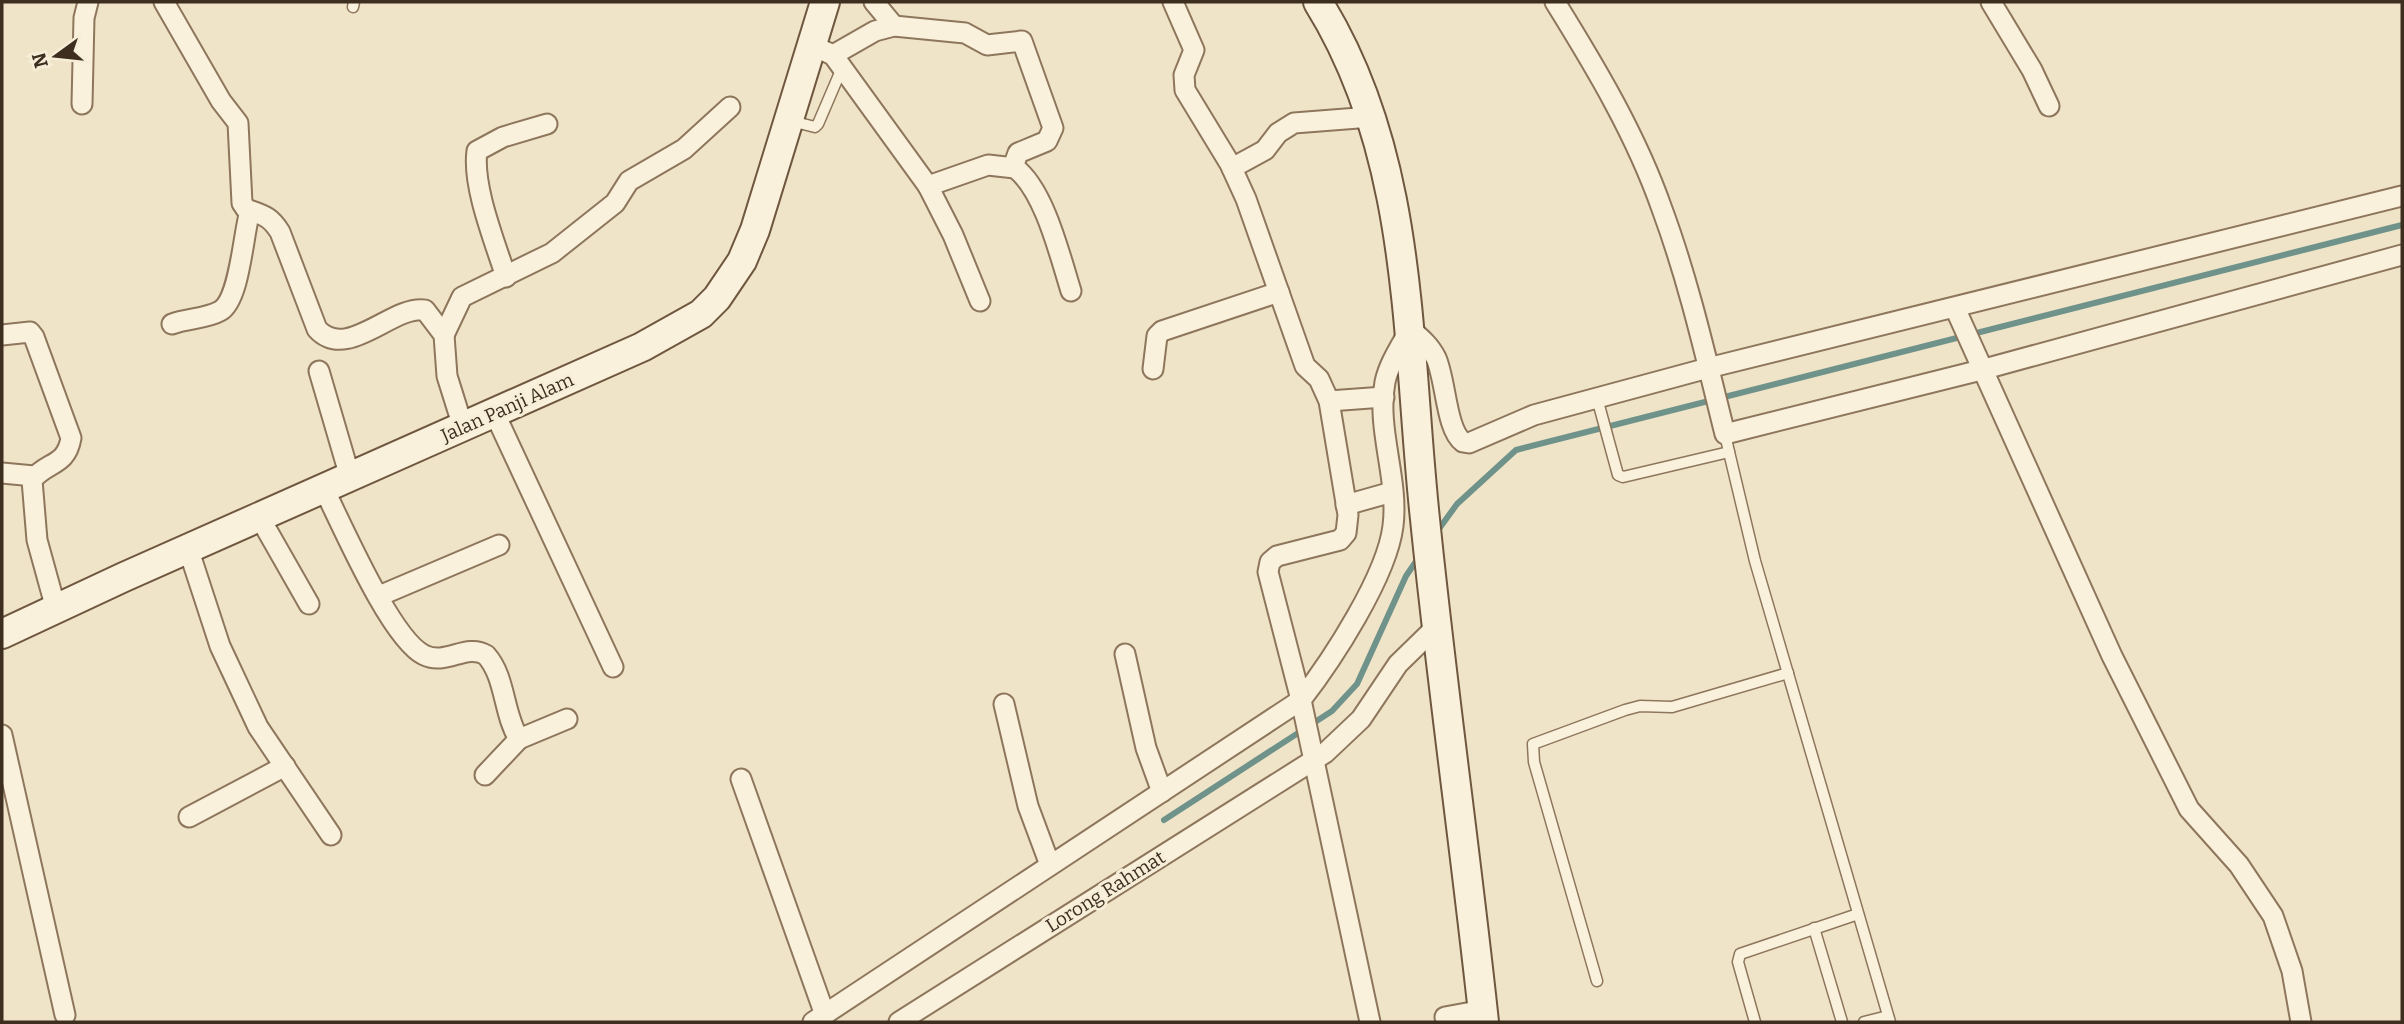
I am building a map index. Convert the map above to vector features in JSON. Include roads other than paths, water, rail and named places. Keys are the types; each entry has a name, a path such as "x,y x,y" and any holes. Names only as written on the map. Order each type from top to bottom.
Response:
{"main road":[{"path":"1318,2 1345,52 1371,117 1391,186 1410,329 1424,516 1483,1016"},
{"name":"Jalan Panji Alam","path":"2,634 188,548 664,337 701,314 717,298 742,261 755,230 787,120 828,56 817,6"}],"street":[{"path":"82,104 84,18 88,2"},
{"path":"164,2 221,101 238,123 242,203 250,211 265,214 280,232 321,334 336,338 358,335 419,309 432,315 444,335 447,376 463,427"},
{"path":"874,2 894,26"},
{"path":"1173,2 1194,50 1184,75 1185,90 1232,168 1305,366 1319,379 1329,401 1346,505 1348,526 1344,537 1277,556 1268,565 1301,703 1370,1022"},
{"path":"1555,2 1635,142 1681,262 1727,443 1981,370 2402,255"},
{"path":"1991,2 2032,70 2049,106"},
{"path":"980,301 953,235 928,186 828,56 875,31 894,26 965,33 987,45 1018,40 1024,43 1053,128 1047,141 1018,153 1013,167"},
{"path":"444,335 462,297 552,253 615,203 629,181 684,149 730,107"},
{"path":"1232,168 1265,150 1278,133 1294,123 1371,117"},
{"path":"506,277 486,211 475,162 477,151 503,137 547,124"},
{"path":"928,186 988,166 1013,167 1029,181 1050,227 1071,290"},
{"path":"741,779 819,1019 1301,703 1325,667 1381,568 1394,524 1384,397 1390,367 1410,329 1426,342 1436,358 1444,380 1455,435 1463,442 1482,439 1534,415 1708,368 2402,196"},
{"path":"172,324 214,314 229,304 250,211"},
{"path":"1153,369 1157,335 1162,331 1279,292"},
{"path":"1955,308 2112,656 2189,809 2239,865 2273,916 2292,971 2301,1022"},
{"path":"2,335 23,331 30,332 34,337 72,438 69,451 62,459 34,476 2,473"},
{"path":"319,371 350,477"},
{"path":"1329,401 1384,397"},
{"path":"494,412 613,667"},
{"path":"34,476 37,540 56,609"},
{"path":"324,488 379,596 414,650 435,660 473,651 486,655 495,670 511,724 519,739"},
{"path":"1346,505 1392,492"},
{"path":"260,518 309,604"},
{"path":"379,596 499,545"},
{"path":"188,548 220,646 258,727 331,835"},
{"name":"Lorong Rahmat","path":"899,1022 1312,757 1333,747 1362,719 1398,664 1438,625"},
{"path":"1125,654 1146,748 1162,792"},
{"path":"1004,704 1028,806 1038,840 1051,865"},
{"path":"485,775 519,739 567,719"},
{"path":"2,735 65,1015"},
{"path":"189,817 285,766"},
{"path":"1446,1022 1446,1017 1483,1016"}],"lane":[{"path":"787,120 815,127 818,124 828,56"},
{"path":"1597,398 1618,475 1623,477 1727,443 1755,561 1889,1019 1864,1022"},
{"path":"1597,981 1534,762 1533,744 1625,710 1640,706 1672,707 1788,673"},
{"path":"1755,1022 1738,962 1740,954 1858,914"},
{"path":"1814,928 1842,1022"}],"waterway":[{"path":"1436,533 1457,504 1516,450 2402,225"},
{"path":"1164,820 1332,711 1357,684 1406,576 1419,557"}]}
